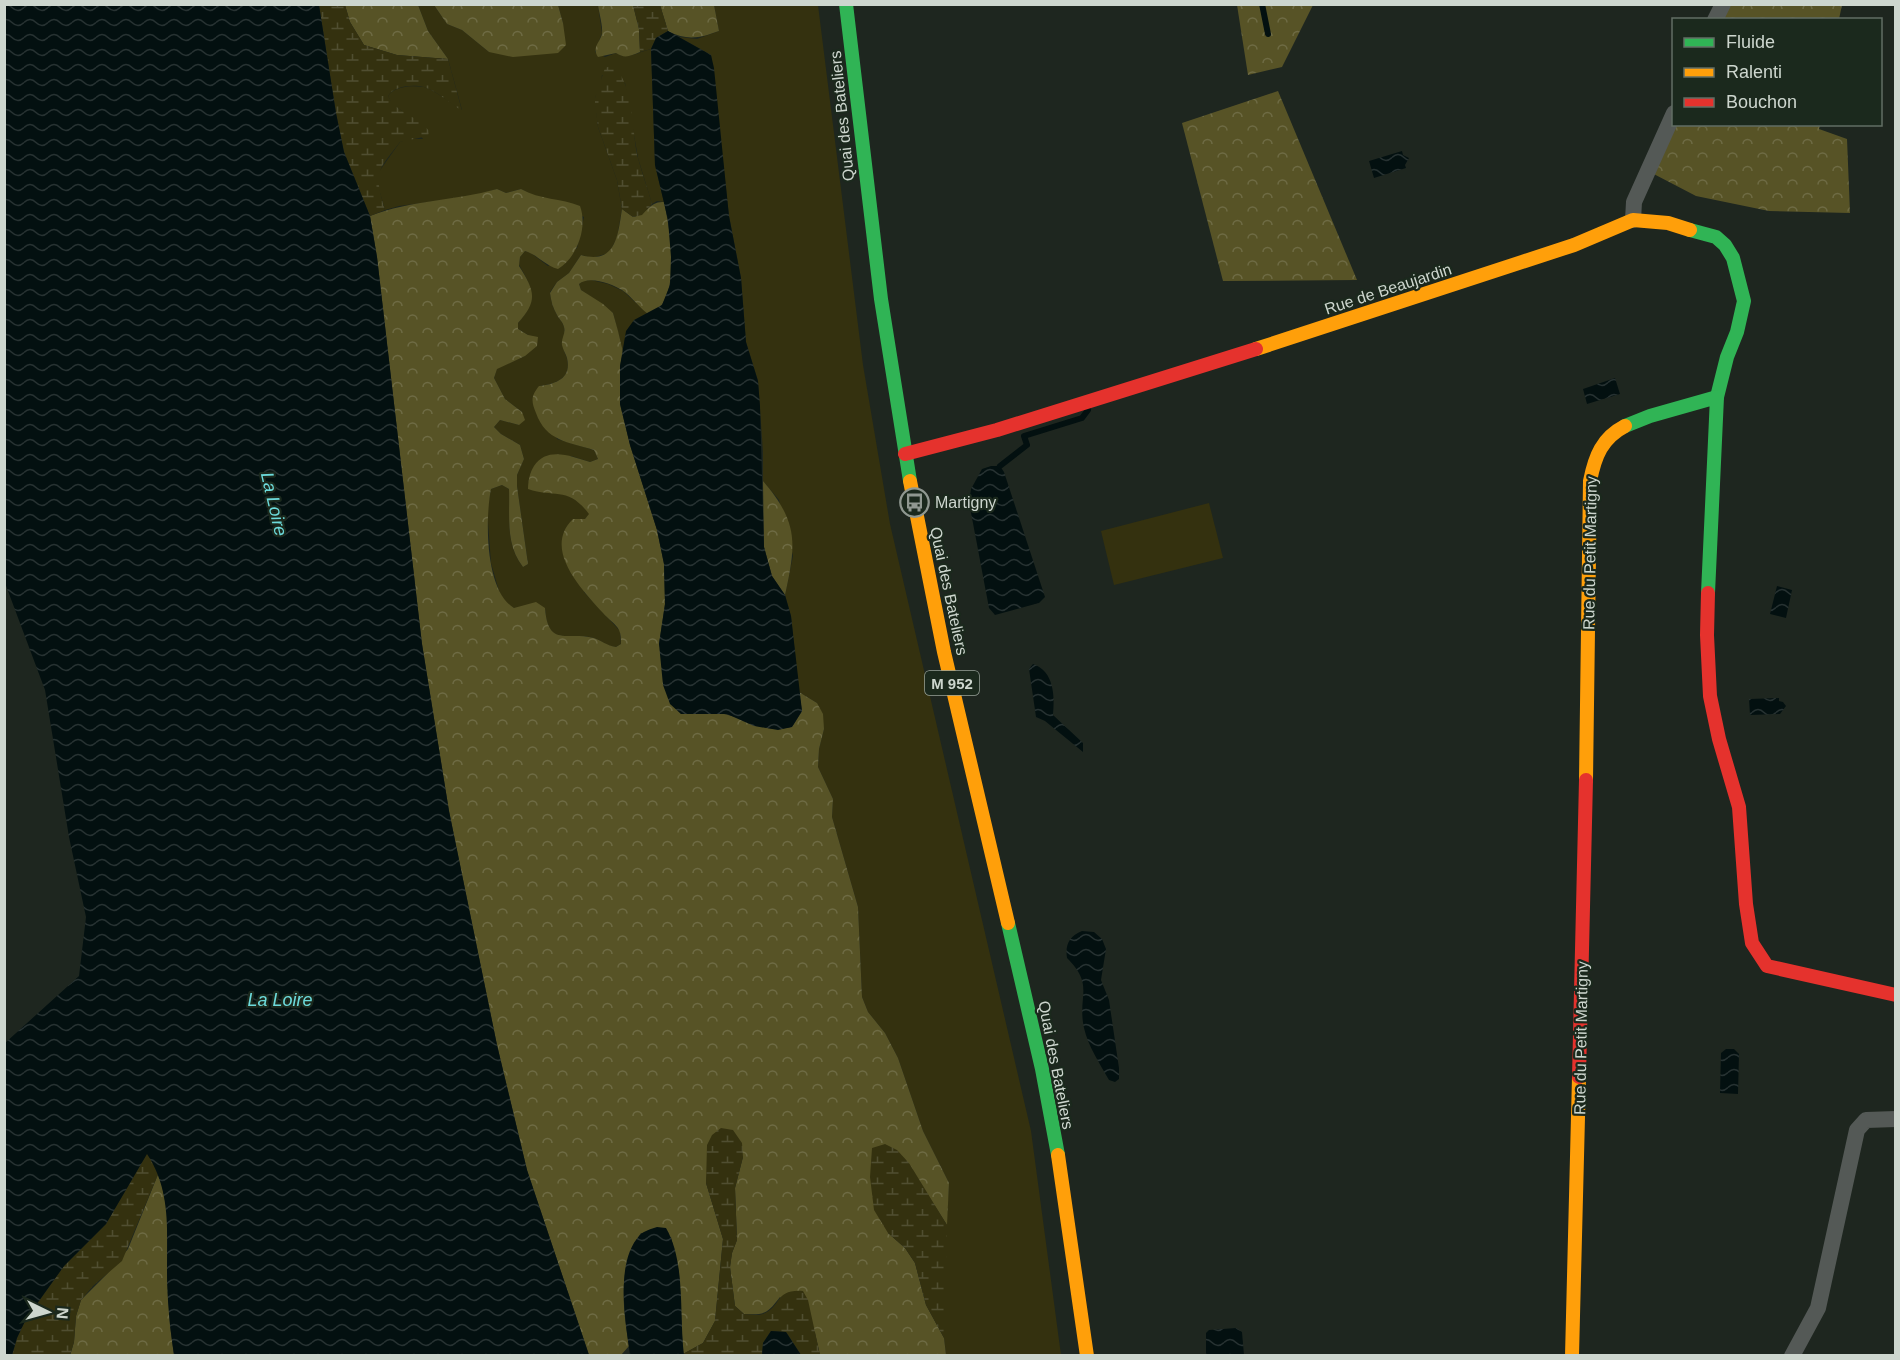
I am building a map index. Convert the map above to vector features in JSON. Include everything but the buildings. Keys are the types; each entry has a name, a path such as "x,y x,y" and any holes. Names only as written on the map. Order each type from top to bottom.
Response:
{"street":[{"name":"Quai des Bateliers","path":"846,4 872,234 905,454 931,592 1042,1071 1072,1247 1087,1356"},
{"path":"1716,18 1723,4"},
{"path":"1633,220 1634,202 1672,117"},
{"name":"Rue de Beaujardin","path":"905,454 997,430 1244,353 1574,245 1633,220 1668,223 1716,237 1725,245 1733,258 1744,301 1717,397"},
{"path":"1717,397 1710,538 1708,668 1710,696 1719,739 1739,807 1746,904 1752,943 1767,966 1774,969 1896,995"},
{"name":"Rue du Petit Martigny","path":"1572,1356 1583,934 1590,481 1598,451 1616,432 1638,420 1702,404 1717,397"},
{"path":"1792,1356 1818,1308 1857,1130 1866,1120 1896,1119"}],"green space":[{"path":"319,5 345,5 350,22 364,45 397,55 448,59 462,111 424,87 404,87 388,96 396,107 429,131 428,136 400,142 386,160 379,173 379,187 385,210 370,216 344,152"},
{"path":"345,5 418,5 428,31 448,59 397,55 364,45 350,22"},
{"path":"418,5 434,5 447,24 462,30 489,52 563,23 558,5 598,5 602,33 595,52 605,57 616,53 629,56 651,49 655,165 664,202 657,201 652,204 638,158 625,83 602,75 601,85 595,98 598,127 617,180 622,209 617,238 609,253 592,258 581,255 569,273 557,282 550,292 554,310 564,327 564,352 568,366 564,376 560,379 539,386 557,439 594,450 598,459 590,462 571,456 554,491 574,499 590,514 585,519 584,592 620,631 621,644 616,647 584,636 560,636 550,629 545,608 514,608 505,603 491,563 487,509 491,489 502,485 509,489 513,549 523,567 528,564 517,486 517,475 524,459 520,445 494,427 500,420 519,425 522,412 505,399 494,378 497,368 525,356 528,335 518,329 518,323 528,308 531,294 519,265 520,257 525,251 548,266 577,248 584,217 551,200 534,196 521,189 506,193 497,189 474,196 385,210 378,186 378,173 400,142 408,139 423,139 402,111 392,104 388,96 394,90 404,87 424,87 462,110 448,59 428,31"},
{"path":"434,5 558,5 566,45 558,53 513,57 489,52 462,30 447,24"},
{"path":"598,5 633,5 639,29 640,52 628,56 616,53 598,57 596,48 602,31"},
{"path":"633,5 660,5 668,31 656,38 651,49 640,52 639,29"},
{"path":"660,5 714,5 719,31 694,37 681,36 668,31"},
{"path":"714,5 818,5 863,365 890,524 1031,1131 1061,1355 946,1355 944,1263 949,1183 923,1131 898,1058 885,1033 868,1012 862,997 858,907 832,817 833,799 818,767 819,749 824,729 817,703 799,692 791,616 785,595 793,556 779,500 763,481 758,381 746,342 741,278 729,216 711,55 679,37 697,39 719,31"},
{"path":"1237,5 1313,5 1282,67 1248,75"},
{"path":"1718,5 1842,5 1839,18 1715,18"},
{"path":"611,66 619,72 628,94 638,158 652,204 642,215 633,217 622,209 617,180 598,127 595,98 605,68"},
{"path":"1278,91 1357,280 1223,281 1182,123"},
{"path":"1673,126 1820,126 1819,129 1847,139 1850,213 1769,211 1696,196 1648,171"},
{"path":"497,189 506,193 521,189 528,193 580,206 583,223 575,250 565,264 558,269 525,251 520,257 519,266 531,289 532,301 518,323 518,329 528,335 538,337 537,346 525,356 497,369 494,378 505,399 522,412 525,420 519,425 500,420 494,427 520,445 524,459 517,475 517,486 528,564 523,567 513,549 509,489 502,485 491,489 489,502 488,535 492,571 504,599 514,608 536,602 545,608 550,629 555,633 594,638 616,647 621,644 619,630 576,581 563,556 562,543 565,531 573,519 585,519 589,514 568,496 528,489 533,468 539,460 546,456 560,454 590,462 598,459 594,450 552,435 540,422 533,399 539,386 556,382 565,376 567,371 567,358 562,345 564,327 554,310 550,293 557,282 569,273 581,255 602,256 608,252 613,246 619,229 622,209 633,217 659,202 664,202 670,239 671,267 668,292 660,306 648,314 625,292 612,285 594,280 583,281 579,284 581,290 613,313 623,352 620,366 620,404 630,445 657,530 664,564 665,604 659,644 681,714 717,713 766,728 792,727 802,711 799,692 817,703 823,714 824,729 819,749 818,767 833,799 832,817 858,907 862,997 868,1012 885,1033 898,1058 923,1131 949,1183 947,1225 922,1186 888,1233 905,1248 915,1263 926,1305 944,1338 946,1355 820,1355 815,1333 780,1297 772,1307 761,1314 744,1314 735,1306 730,1267 737,1240 735,1188 743,1157 708,1166 706,1183 723,1239 715,1321 703,1343 683,1354 679,1272 671,1237 641,1233 633,1246 625,1274 624,1303 629,1346 621,1355 589,1355 527,1170 497,1045 449,811 422,644 377,257 370,216 401,207"},
{"path":"591,280 623,291 648,314 629,328 623,352 613,313 581,290 579,284"},
{"path":"763,481 783,509 792,535 791,562 785,595 772,576 764,547"},
{"path":"1209,503 1223,558 1114,585 1101,531"},
{"path":"721,1128 733,1130 742,1143 743,1157 735,1188 737,1240 730,1267 735,1306 744,1314 761,1315 769,1311 787,1293 803,1291 808,1300 820,1355 801,1355 786,1332 771,1331 763,1343 762,1355 684,1356 683,1354 703,1343 715,1321 723,1239 706,1183 707,1145 712,1135"},
{"path":"885,1144 897,1150 909,1163 947,1225 944,1338 926,1305 915,1263 905,1248 888,1233 874,1210 870,1177 872,1148"},
{"path":"147,1153 159,1172 122,1261 93,1286 81,1300 70,1355 12,1356 26,1319 64,1266 106,1224"},
{"path":"159,1172 167,1210 167,1273 174,1355 70,1356 74,1342 76,1316 81,1300 128,1249"}],"water":[{"name":"La Loire","path":"5,4 319,5 344,152 370,216 377,257 422,644 449,811 497,1045 527,1170 589,1355 174,1355 168,1293 167,1225 164,1196 155,1168 147,1154 106,1224 64,1266 26,1319 12,1355 5,1355 5,1043 79,976 86,917 69,837 45,690 5,583"},
{"path":"668,31 711,55 714,68 729,216 741,278 746,342 758,381 764,547 772,576 785,595 791,616 802,711 792,727 778,730 754,726 727,714 681,714 670,704 663,685 659,644 665,604 664,564 657,530 630,445 620,404 620,366 626,331 634,320 662,305 670,285 671,257 668,220 655,165 651,49 656,38"},
{"path":"1402,151 1403,155 1409,158 1405,165 1406,168 1374,178 1369,161"},
{"path":"1615,378 1620,394 1587,404 1583,389"},
{"path":"1000,466 1004,472 1045,597 1039,603 995,615 989,608 969,502 971,489 982,469"},
{"path":"1777,586 1792,590 1786,618 1770,614"},
{"path":"1033,664 1045,672 1052,685 1053,715 1083,743 1083,752 1045,721 1036,717 1029,669"},
{"path":"1779,698 1779,701 1786,706 1780,714 1750,715 1749,699"},
{"path":"1082,931 1094,932 1102,939 1106,949 1101,980 1109,1000 1119,1068 1119,1079 1115,1082 1109,1080 1088,1041 1082,1017 1083,984 1067,958 1069,942"},
{"path":"1726,1049 1734,1049 1739,1054 1738,1094 1720,1093 1721,1053"},
{"path":"657,1227 666,1228 677,1257 684,1355 630,1355 624,1293 627,1261 640,1235"},
{"path":"1236,1328 1242,1332 1244,1355 1206,1355 1206,1333 1209,1330"},
{"path":"771,1331 786,1332 801,1355 762,1355 763,1343"}],"waterway":[{"path":"1262,4 1268,34"},
{"path":"1000,466 1027,445 1024,436 1082,418 1088,410"}],"traffic: fast":[{"path":"846,4 881,299 910,481"},
{"path":"1690,230 1716,237 1725,245 1733,258 1744,301 1717,397"},
{"path":"1625,426 1650,416 1717,397 1708,593"},
{"path":"1008,923 1042,1069 1058,1155"}],"traffic: slow":[{"path":"1256,349 1574,245 1633,220 1668,223 1690,230"},
{"path":"1586,780 1590,481 1594,464 1605,442 1625,426"},
{"path":"910,481 944,652 1008,923"},
{"path":"1572,1356 1579,1077"},
{"path":"1058,1155 1087,1356"}],"traffic: jam":[{"path":"905,454 997,430 1256,349"},
{"path":"1708,593 1707,635 1710,696 1719,739 1739,807 1746,904 1752,943 1767,966 1896,995"},
{"path":"1579,1077 1586,780"}],"place":[{"name":"Martigny","path":"914,502"}]}
